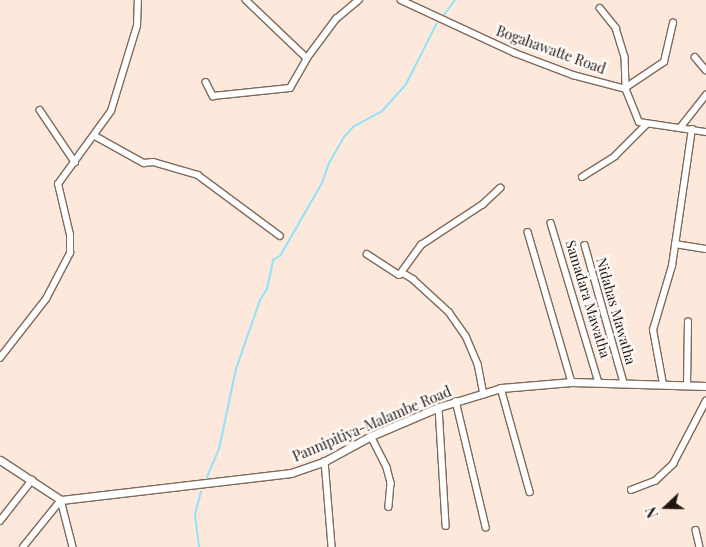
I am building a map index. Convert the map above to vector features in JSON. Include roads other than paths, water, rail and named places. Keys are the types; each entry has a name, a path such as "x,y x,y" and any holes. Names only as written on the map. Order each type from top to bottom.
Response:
{"street":[{"path":"0,358 46,299 70,253 70,235 58,184 96,136 111,111 137,26 138,0"},
{"path":"246,0 307,58"},
{"path":"206,82 213,96 290,88 307,58 336,19 359,0"},
{"name":"Bogahawatte Road","path":"401,0 515,53 573,75 627,88"},
{"path":"600,8 616,28 627,88 638,122 646,125 706,132"},
{"path":"627,88 664,62 673,23"},
{"path":"694,57 706,70"},
{"path":"680,128 706,95"},
{"path":"40,110 75,162"},
{"path":"582,177 615,156 646,125"},
{"path":"663,384 653,330 672,266 692,129"},
{"path":"96,136 144,163 153,162 198,175 280,236"},
{"path":"399,275 422,245 482,205 500,188"},
{"name":"Samadara Mawatha","path":"551,223 599,383"},
{"path":"528,232 572,382"},
{"path":"675,244 706,249"},
{"name":"Nidahas Mawatha","path":"585,245 624,383"},
{"path":"368,254 399,275"},
{"path":"399,275 403,272 413,279 450,312 475,357 484,394"},
{"path":"687,385 688,322"},
{"name":"Pannipitiya-Malambe Road","path":"61,500 291,473 325,461 371,436 439,407 501,388 572,382 706,386"},
{"path":"501,388 530,492"},
{"path":"456,401 486,527"},
{"path":"631,490 655,481 673,464 706,401"},
{"path":"439,407 446,526"},
{"path":"371,436 387,468 391,483 389,507"},
{"path":"0,460 61,500 73,547"},
{"path":"325,461 332,547"},
{"path":"0,521 32,480"},
{"path":"23,547 61,500"},
{"path":"696,530 700,547"}],"waterway":[{"path":"443,16 455,0"},
{"path":"207,477 219,449 236,369 260,300 267,289 273,260 280,256 322,183 329,163 344,137 353,127 382,111 406,84 437,23"},
{"path":"199,547 195,514 201,492"}]}
